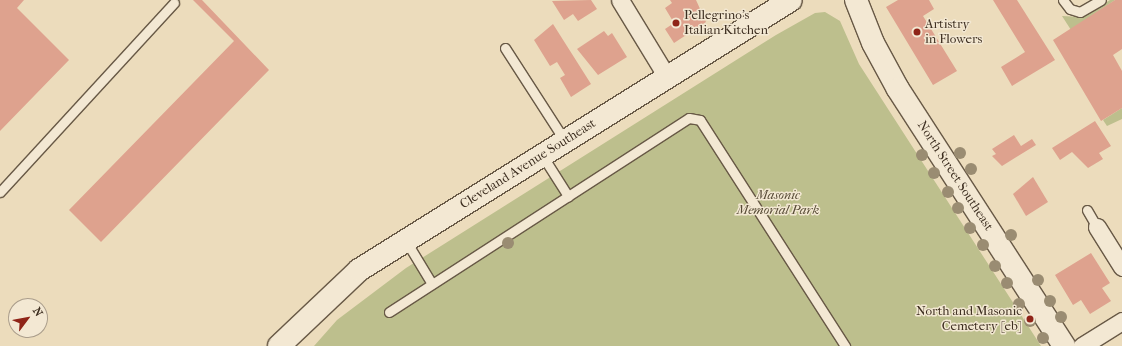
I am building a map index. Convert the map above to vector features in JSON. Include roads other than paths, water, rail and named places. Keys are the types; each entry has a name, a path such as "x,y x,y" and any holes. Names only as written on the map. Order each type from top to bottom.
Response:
{"main road":[{"name":"Cleveland Avenue Southeast","path":"279,346 359,270 667,77 769,6 791,0"},
{"name":"North Street Southeast","path":"856,0 873,43 898,89 1064,346"}],"street":[{"path":"620,0 667,77"},
{"path":"1097,227 1122,266"},
{"path":"1082,346 1122,321"}],"lane":[{"path":"1063,0 1070,10 1080,12 1101,0"},
{"path":"0,192 174,3"},
{"path":"505,48 565,142"},
{"path":"389,312 689,118 700,120 845,346"},
{"path":"542,155 568,196"},
{"path":"1088,210 1097,227"},
{"path":"405,240 432,284"}],"place":[{"name":"Pellegrino's Italian Kitchen","path":"676,23"},
{"name":"Artistry in Flowers","path":"917,32"},
{"name":"North and Masonic Cemetery [eb]","path":"1030,319"}],"park label":[{"name":"Masonic Memorial Park","path":"778,204"}]}
